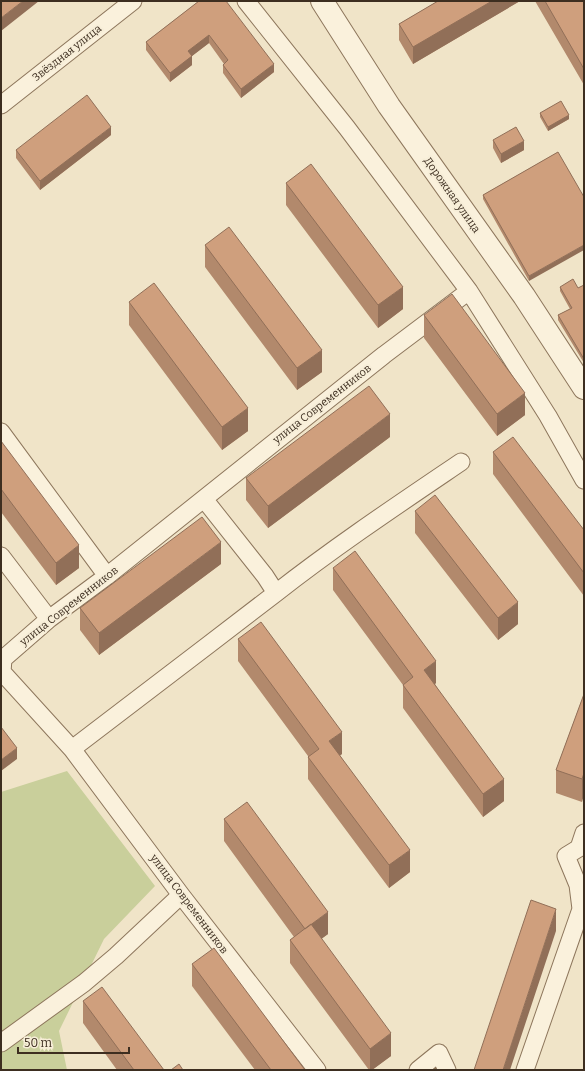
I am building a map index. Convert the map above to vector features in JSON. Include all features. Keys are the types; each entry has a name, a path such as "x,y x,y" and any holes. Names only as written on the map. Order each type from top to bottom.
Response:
{"street":[{"name":"Звёздная улица","path":"1,106 133,1"},
{"path":"246,1 346,128 469,291 548,416 584,480"},
{"name":"Дорожная улица","path":"322,1 389,106 524,296 584,388"},
{"name":"улица Современников","path":"317,1070 181,894 72,749 2,672 3,659 49,619 107,576 384,355 469,291"},
{"path":"1,432 107,576"},
{"path":"72,749 349,539 461,462"},
{"path":"204,499 276,593"},
{"path":"1,556 49,619"},
{"path":"525,1070 581,908 578,885 566,856 579,848 584,833"},
{"path":"1,1043 84,983 116,956 181,894"},
{"path":"418,1070 440,1053 447,1070"}],"green space":[{"path":"67,771 155,886 104,939 59,1031 67,1070 1,1070 1,792"}],"building":[{"path":"1,1 23,1 1,18"},
{"path":"199,1 226,1 274,64 241,89 223,65 228,60 209,35 188,51 192,56 170,73 146,42"},
{"path":"438,1 492,1 413,47 399,24"},
{"path":"545,1 584,1 584,69"},
{"path":"87,95 111,127 40,181 16,150"},
{"path":"561,101 569,115 548,127 540,113"},
{"path":"516,127 524,141 501,154 493,140"},
{"path":"558,152 584,197 584,245 529,276 483,195"},
{"path":"311,164 403,287 378,305 286,183"},
{"path":"229,227 322,350 297,368 205,245"},
{"path":"573,279 578,288 584,285 584,359 558,315 572,308 560,287"},
{"path":"154,283 248,408 222,427 129,302"},
{"path":"452,294 525,393 497,414 424,315"},
{"path":"369,386 390,414 268,506 246,478"},
{"path":"513,437 584,530 584,573 493,452"},
{"path":"1,441 79,545 56,563 1,489"},
{"path":"435,495 518,602 498,618 415,511"},
{"path":"202,517 221,542 99,633 80,608"},
{"path":"355,551 436,661 424,670 504,779 483,794 403,685 413,677 333,568"},
{"path":"261,622 342,732 329,741 410,850 389,865 308,757 319,749 238,639"},
{"path":"584,694 584,773 582,779 556,770"},
{"path":"1,727 17,748 1,760"},
{"path":"247,802 328,912 305,929 224,819"},
{"path":"531,900 556,909 503,1070 474,1070"},
{"path":"311,924 391,1033 370,1049 290,940"},
{"path":"214,948 305,1070 271,1070 192,964"},
{"path":"102,987 164,1070 134,1070 83,1001"},
{"path":"179,1064 183,1070 171,1070"}]}
